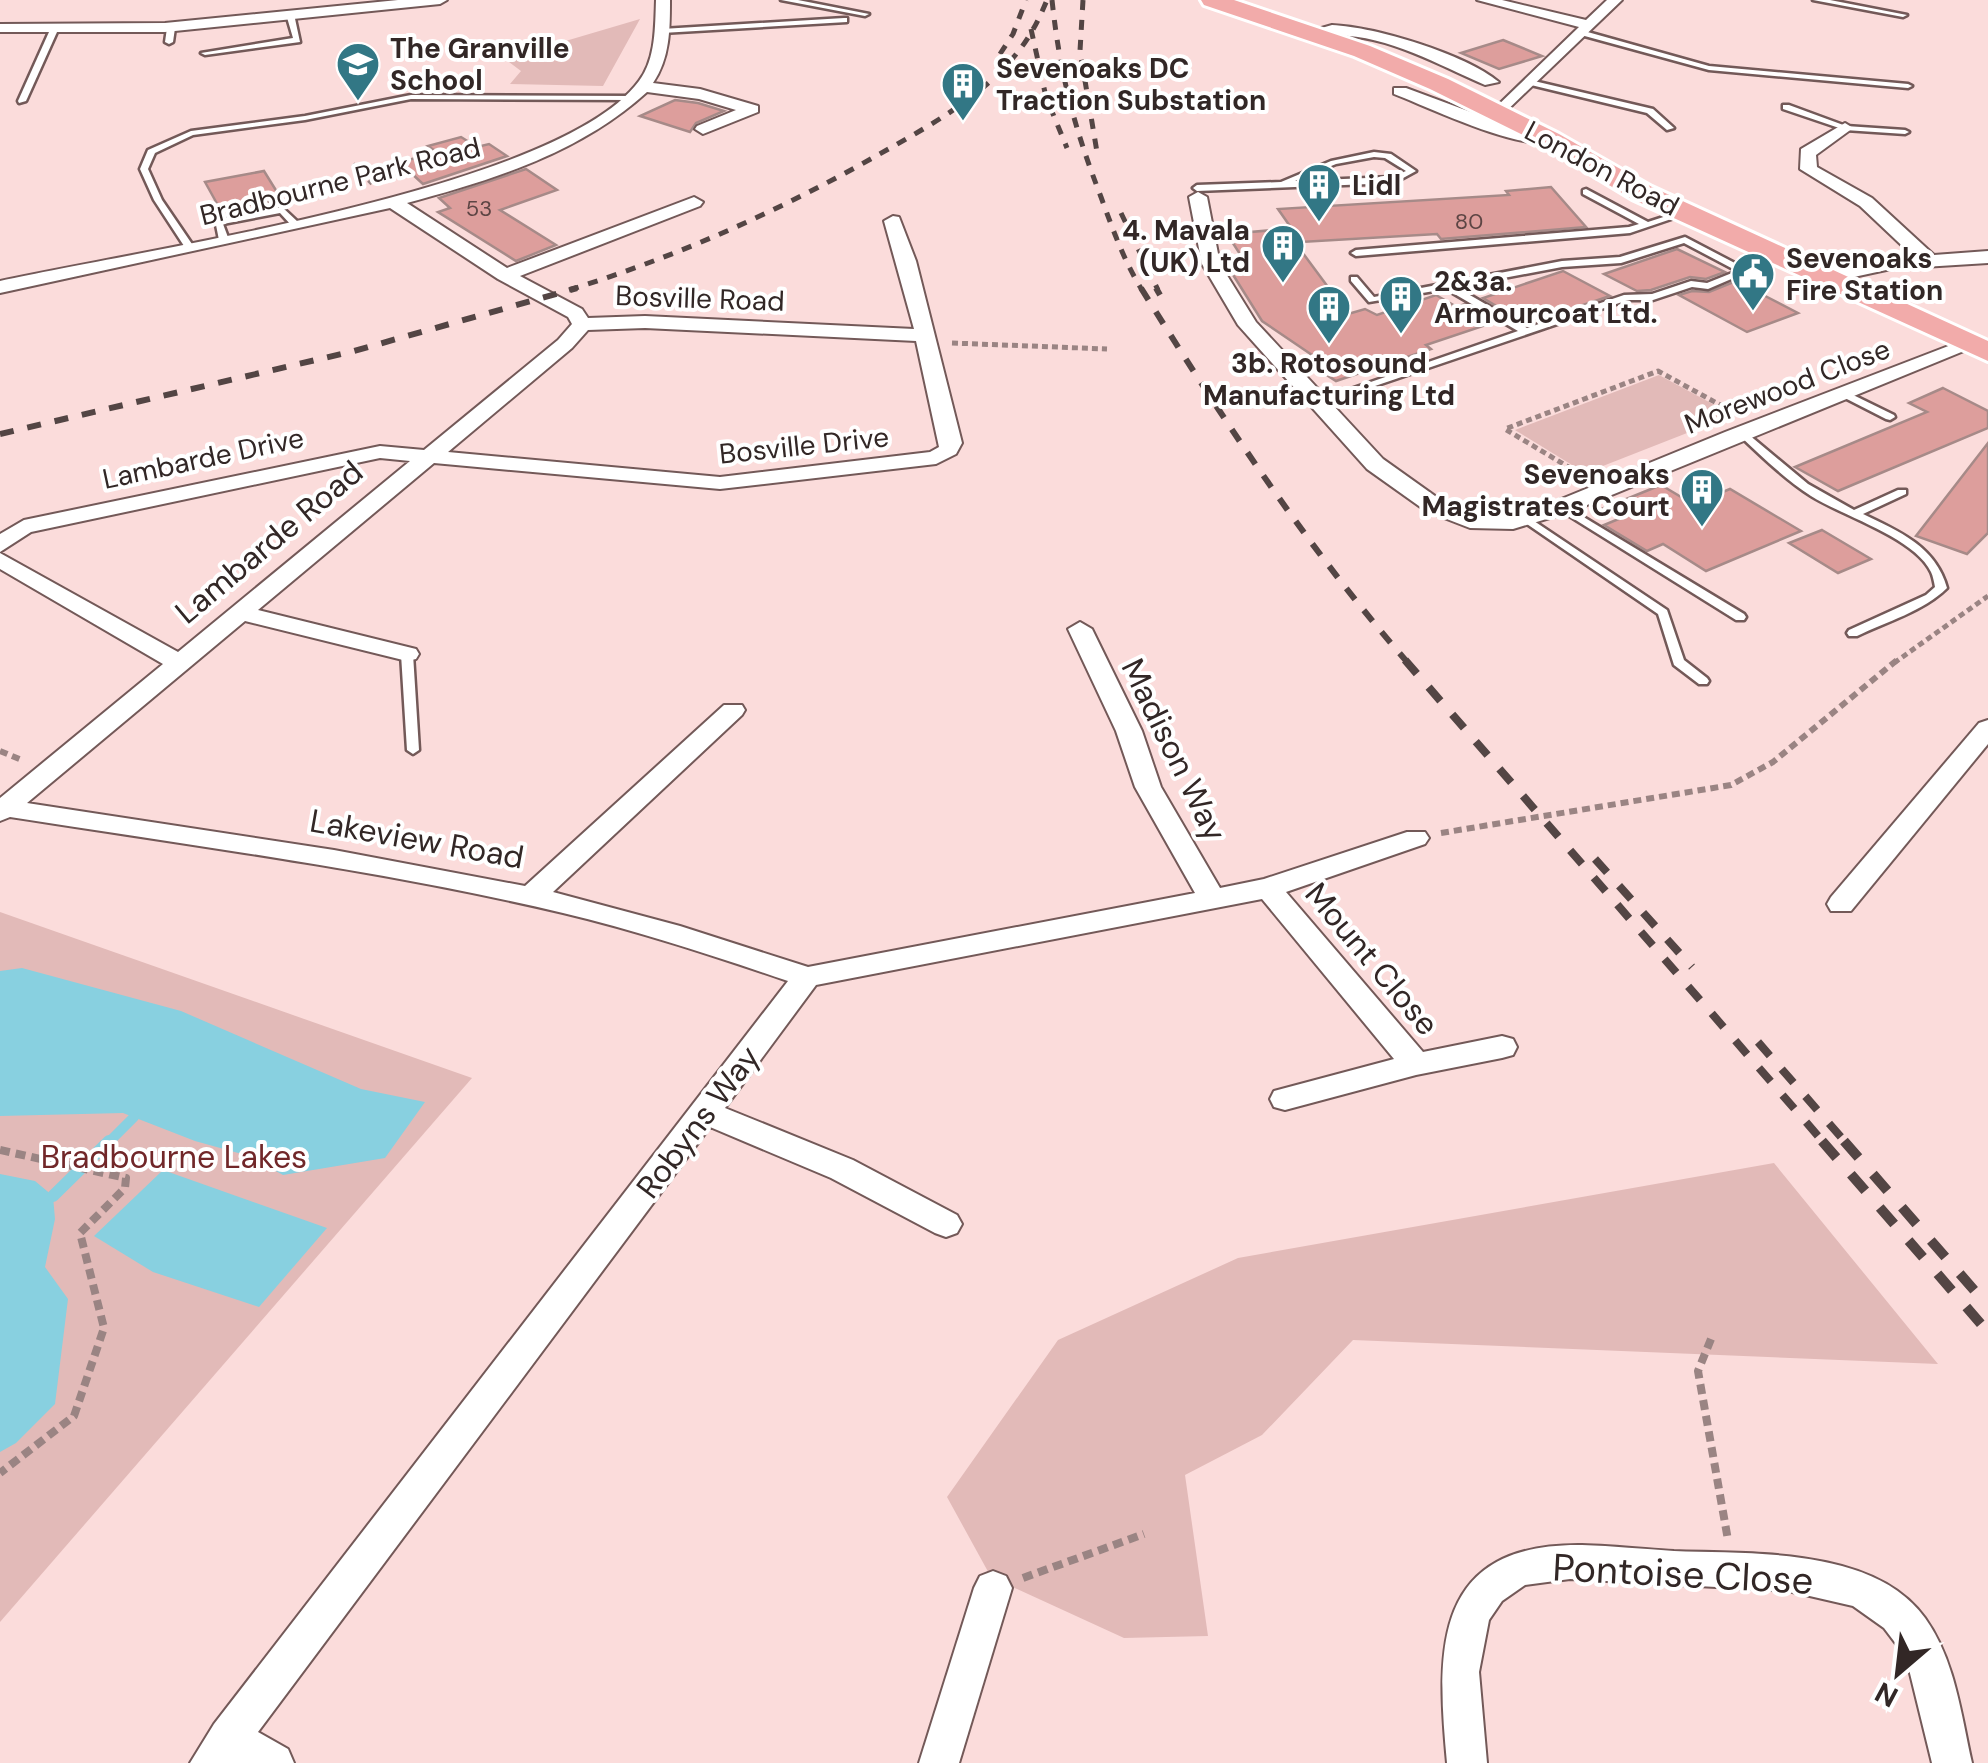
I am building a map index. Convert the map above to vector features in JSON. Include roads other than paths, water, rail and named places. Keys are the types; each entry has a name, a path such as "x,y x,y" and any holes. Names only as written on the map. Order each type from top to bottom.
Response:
{"main road":[{"name":"London Road","path":"1212,0 1312,32 1424,77 1550,139 1684,213 1983,350"}],"street":[{"path":"0,28 170,35 290,14 440,0"},
{"path":"662,0 664,40 638,93 700,94 752,108 703,129"},
{"path":"1484,0 1586,29"},
{"path":"1499,114 1615,0"},
{"path":"1312,32 1356,28 1491,82"},
{"path":"1400,91 1528,139 1550,139"},
{"name":"Bradbourne Park Road","path":"0,287 392,202 540,153 598,125 638,93"},
{"path":"1845,128 1807,153 1806,163 1818,176 1866,202 1928,260"},
{"name":"Morewood Close","path":"1197,193 1211,264 1248,324 1374,464 1434,506 1459,518 1485,523 1525,518 1845,394 1983,350"},
{"name":"Bosville Road","path":"392,202 505,275 575,313 582,324 646,322 924,339"},
{"path":"505,275 694,202"},
{"name":"Bosville Drive","path":"426,456 720,483 944,455 951,443 894,221"},
{"path":"1832,279 1890,264 1988,257"},
{"name":"Lambarde Road","path":"2,810 564,344 582,324"},
{"name":"Lambarde Drive","path":"0,545 24,527 380,452 426,456"},
{"path":"0,560 179,664"},
{"path":"241,612 407,654"},
{"name":"Madison Way","path":"1080,630 1129,732 1148,787 1211,897"},
{"path":"532,896 733,710"},
{"path":"1841,904 1988,728"},
{"name":"Lakeview Road","path":"2,810 345,860 532,896 631,920 807,977"},
{"path":"807,977 1268,888 1416,838"},
{"name":"Mount Close","path":"1268,888 1416,1064 1285,1099"},
{"name":"Robyns Way","path":"218,1750 807,977"},
{"path":"1416,1064 1502,1047"},
{"path":"706,1113 842,1170 946,1224"},
{"name":"Pontoise Close","path":"1467,1763 1459,1658 1461,1636 1472,1610 1492,1585 1518,1569 1558,1562 1733,1571 1830,1581 1868,1593 1898,1615 1919,1640 1952,1763"},
{"path":"939,1763 993,1588"},
{"path":"218,1750 274,1763"}],"lane":[{"path":"785,0 865,14"},
{"path":"1817,0 1903,15"},
{"path":"205,53 297,40 290,14"},
{"path":"662,32 844,20"},
{"path":"1586,29 1709,68 1908,86"},
{"path":"22,101 52,32"},
{"path":"1534,82 1650,111 1670,128"},
{"path":"190,246 158,200 144,169 151,152 191,132 305,118 410,97 638,93"},
{"path":"1786,107 1845,128 1905,132"},
{"path":"1197,193 1285,183 1394,180 1412,171 1391,157 1378,155 1312,168 1285,183"},
{"path":"1586,192 1647,225"},
{"path":"1356,253 1630,230 1684,213"},
{"path":"1318,402 1627,296 1653,297 1691,284 1708,286 1745,271 1685,240 1621,260 1562,264 1372,300 1354,279"},
{"path":"1448,286 1525,331"},
{"path":"1845,394 1890,417"},
{"path":"1751,429 1800,483 1906,542 1936,566 1941,588 1853,633"},
{"path":"1854,514 1902,492"},
{"path":"1562,506 1740,618"},
{"path":"1525,518 1663,612 1669,621 1670,640 1678,662 1703,681"},
{"path":"407,654 414,750"}],"water":[{"path":"22,968 181,1011 361,1089 425,1102 385,1158 283,1175 249,1156 195,1141 123,1113 0,1116 0,971"},
{"path":"163,1170 327,1228 259,1307 153,1272 94,1236"},
{"path":"0,1174 35,1181 53,1196 55,1219 45,1267 68,1299 55,1404 16,1443 0,1452"}],"waterway":[{"path":"107,1144 134,1117"},
{"path":"53,1196 109,1141"}],"railway":[{"path":"1000,54 1013,34 1026,0"},
{"path":"1032,32 1047,0"},
{"path":"1052,0 1059,53 1076,124 1114,233 1142,290"},
{"path":"1083,0 1080,51 1098,158"},
{"path":"569,290 688,248 764,214 931,125 998,74 1032,32"},
{"path":"1032,32 1046,97 1067,148"},
{"path":"1121,213 1158,290"},
{"path":"0,434 354,351 577,288"},
{"path":"1141,288 1267,480 1408,663"},
{"path":"1156,288 1160,295"},
{"path":"1405,660 1825,1144"},
{"path":"1595,859 1692,967"},
{"path":"1758,1042 1847,1144"},
{"path":"1822,1141 1988,1332"},
{"path":"1844,1141 1988,1306"}],"place":[{"name":"The Granville School","path":"358,102"},
{"name":"Sevenoaks DC Traction Substation","path":"963,122"},
{"name":"Lidl","path":"1319,223"},
{"name":"4. Mavala (UK) Ltd","path":"1283,284"},
{"name":"Sevenoaks Fire Station","path":"1753,312"},
{"name":"2&3a. Armourcoat Ltd.","path":"1401,335"},
{"name":"3b. Rotosound Manufacturing Ltd","path":"1329,345"},
{"name":"Sevenoaks Magistrates Court","path":"1702,528"}],"park label":[{"name":"Bradbourne Lakes","path":"174,1157"}]}
